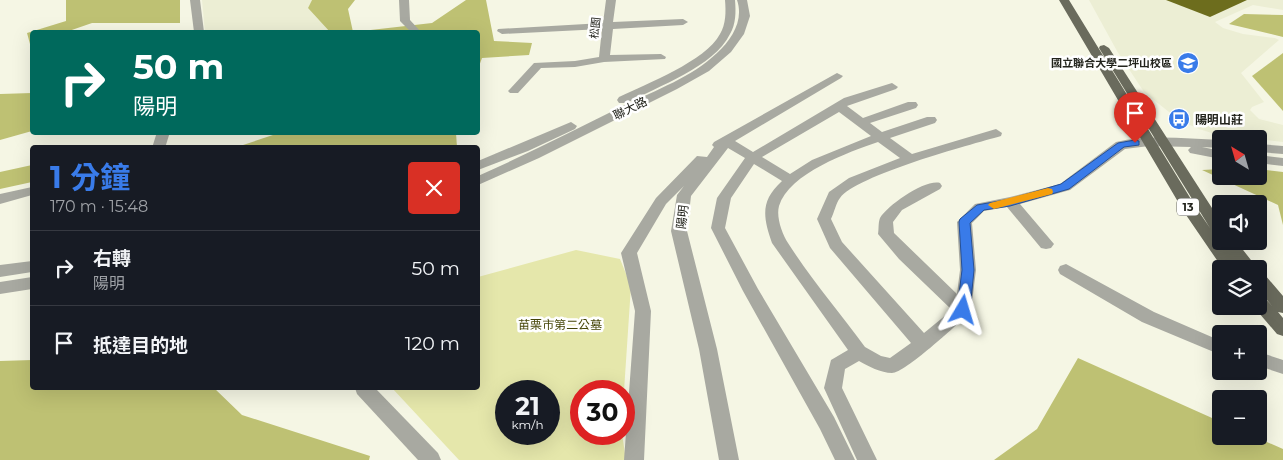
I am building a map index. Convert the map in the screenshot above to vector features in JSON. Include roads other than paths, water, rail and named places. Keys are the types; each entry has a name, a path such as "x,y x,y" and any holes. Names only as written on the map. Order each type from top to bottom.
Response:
{"main road":[{"name":"13","path":"1064,0 1157,143 1212,220"},
{"name":"13","path":"1074,0 1157,143 1191,212 1226,260"},
{"path":"1234,250 1243,260"},
{"path":"1267,288 1283,307"},
{"path":"1267,311 1283,329"}],"street":[{"path":"195,0 199,30"},
{"path":"404,0 405,22 414,30"},
{"name":"松園","path":"604,59 611,0"},
{"name":"聯大路","path":"480,179 525,160 694,63 720,42 731,20 730,0"},
{"name":"聯大路","path":"480,165 593,121 682,82 716,61 734,42 744,22 744,4 742,0"},
{"path":"502,31 683,22"},
{"path":"514,91 538,65 575,64 604,59 661,57"},
{"name":"陽明","path":"729,460 708,349 679,231 684,195 726,141 837,76"},
{"path":"846,460 718,228 724,198 740,171 753,157 785,140 839,106 892,87"},
{"path":"862,122 912,105"},
{"path":"839,106 910,159"},
{"path":"931,120 859,143 803,171 790,180 772,206 773,225 780,243 859,352 876,362 892,366 923,344 963,310 968,270 964,222 980,208 1065,187 1122,145 1157,143 1212,144"},
{"path":"923,344 835,244 824,219 834,195 854,181 910,159 996,133"},
{"path":"634,460 643,311 629,253 661,200 712,149 726,141 790,180"},
{"path":"1157,143 1212,153"},
{"path":"1268,149 1283,150"},
{"path":"1268,160 1283,162"},
{"path":"935,186 897,207 886,222 886,234 904,255 963,310"},
{"path":"0,199 30,192"},
{"path":"1010,202 1046,244"},
{"path":"0,271 30,267"},
{"path":"1066,270 1148,317 1212,344"},
{"path":"0,288 30,283"},
{"path":"859,352 837,365 833,388 867,460"},
{"path":"1267,362 1283,367"},
{"path":"366,390 431,460"}],"place":[{"name":"國立聯合大學二坪山校區","path":"1188,63"},
{"name":"陽明山莊","path":"1179,119"}],"park label":[{"name":"苗栗市第二公墓","path":"560,324"}]}
